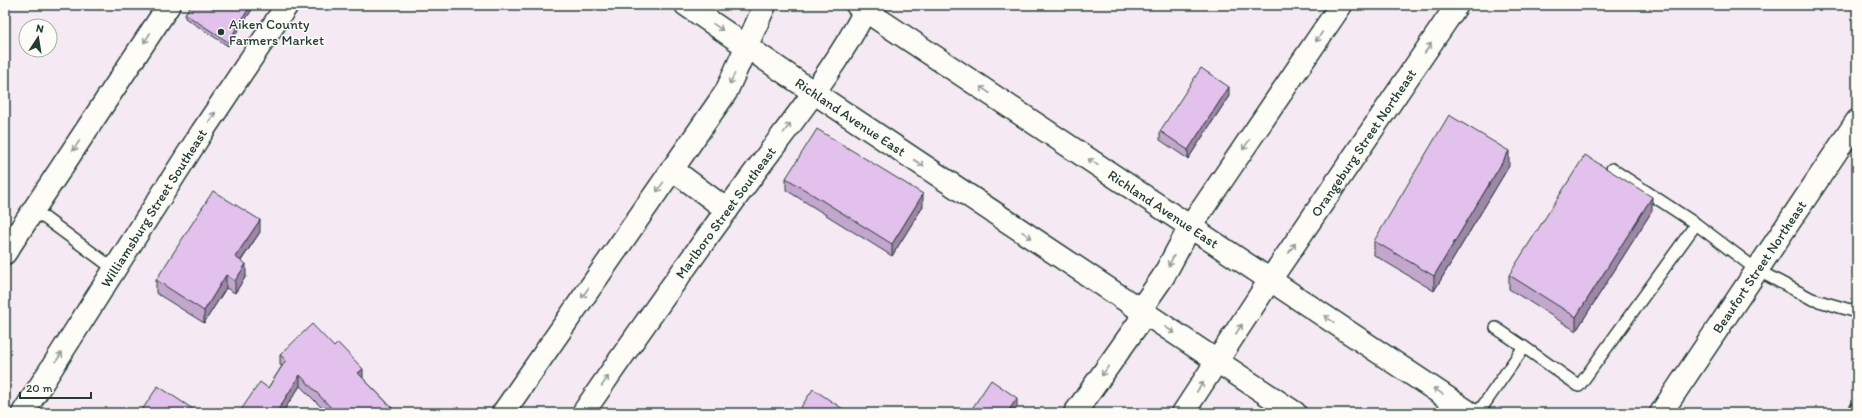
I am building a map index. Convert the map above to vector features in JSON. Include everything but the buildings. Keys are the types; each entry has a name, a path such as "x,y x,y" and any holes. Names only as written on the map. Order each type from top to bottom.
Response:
{"street":[{"path":"5,253 169,5"},
{"name":"Williamsburg Street Southeast","path":"23,413 202,132 287,5"},
{"name":"Richland Avenue East","path":"686,5 813,92 1295,413"},
{"path":"503,413 726,92 765,5"},
{"path":"1077,412 1140,321 1140,310 1162,277 1190,227 1341,5"},
{"name":"Orangeburg Street Northeast","path":"1183,413 1218,362 1270,280 1457,5"},
{"name":"Richland Avenue East","path":"861,8 1470,413"},
{"name":"Marlboro Street Southeast","path":"583,413 660,301 853,35 861,8"},
{"name":"Beaufort Street Northeast","path":"1661,413 1857,121"},
{"path":"672,169 727,210"},
{"path":"5,409 11,413"}],"lane":[{"path":"1612,169 1696,224 1757,270 1812,299 1857,312"},
{"path":"34,210 114,269"},
{"path":"1496,328 1524,346 1579,386 1696,224"},
{"path":"1478,413 1524,346"},
{"path":"1853,413 1857,407"}],"place":[{"name":"Aiken County Farmers Market","path":"221,32"}]}
